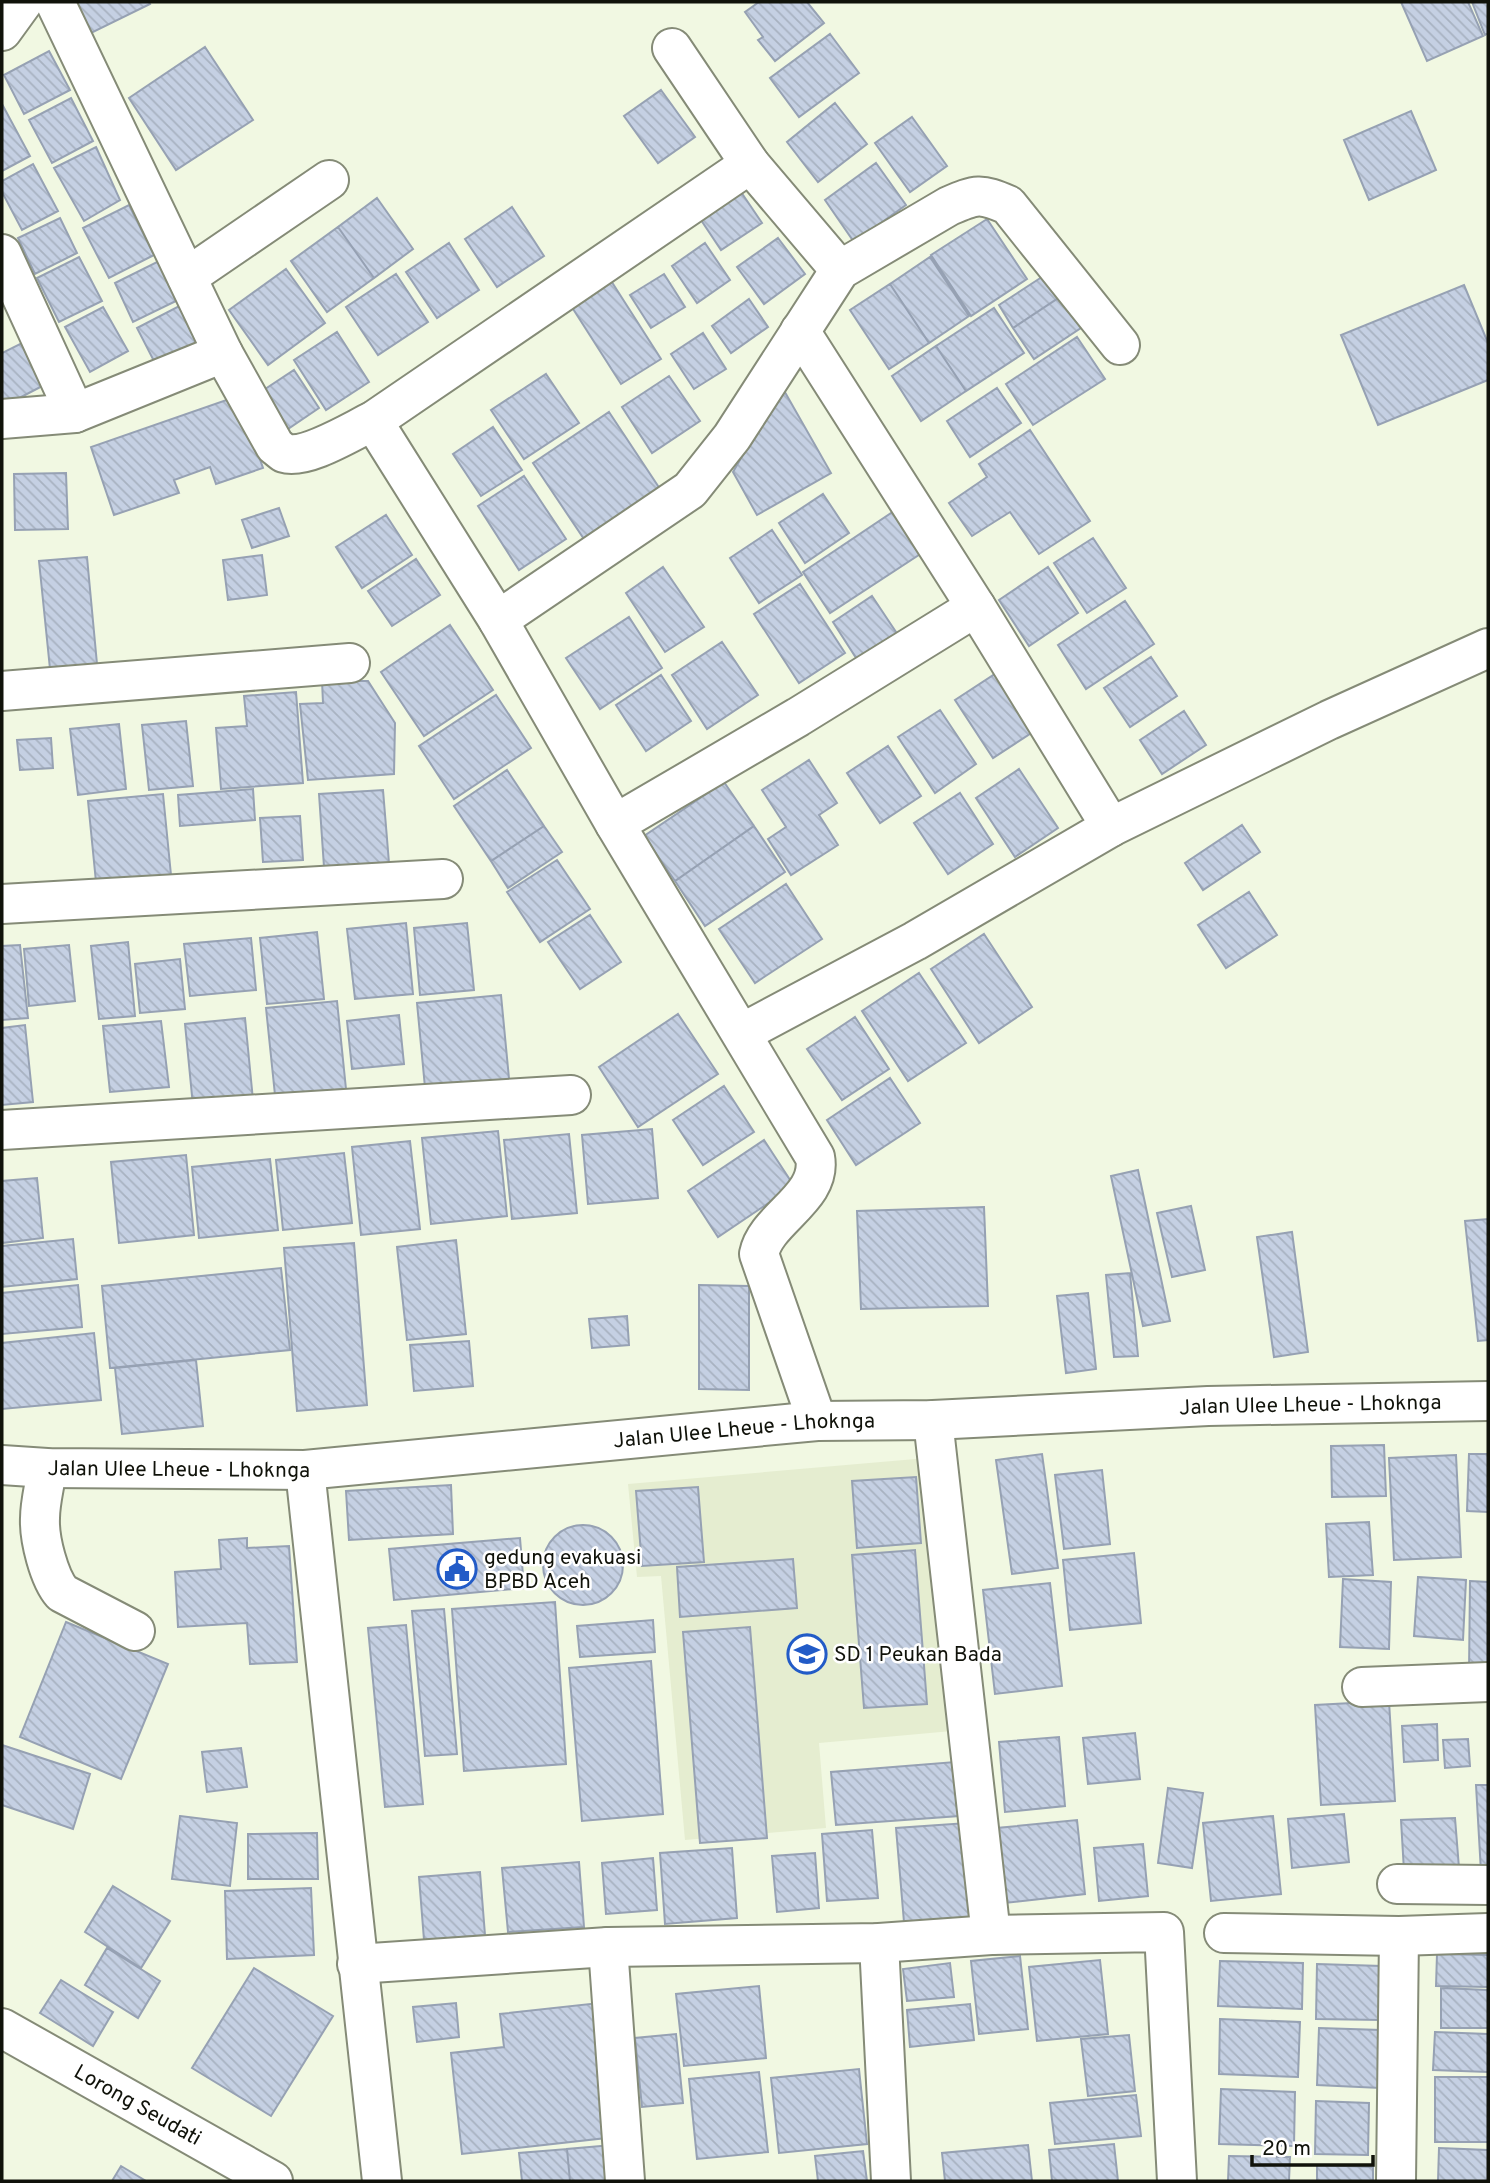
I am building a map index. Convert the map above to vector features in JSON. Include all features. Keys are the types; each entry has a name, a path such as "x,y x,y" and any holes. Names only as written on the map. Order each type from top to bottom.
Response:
{"main road":[{"path":"2,31 23,2"},
{"path":"55,2 223,353 275,446 284,453 314,449 373,421 750,164"},
{"path":"672,48 750,164 840,270"},
{"path":"187,277 329,180"},
{"path":"498,620 690,490 732,437 840,270 967,198 984,195 1008,205 1120,345"},
{"path":"2,254 75,413"},
{"path":"800,331 976,607 1111,827"},
{"path":"2,419 75,413 223,353"},
{"path":"373,421 498,620 615,824 815,1157 817,1166 810,1187 778,1223 760,1247 759,1254 817,1422"},
{"path":"615,824 798,717 976,607"},
{"path":"742,1032 915,941 1111,827 1329,720 1488,648"},
{"path":"2,691 350,663"},
{"path":"2,904 443,880"},
{"path":"2,1130 571,1096"},
{"name":"Jalan Ulee Lheue - Lhoknga","path":"2,1465 47,1468 305,1470 817,1422 933,1420 1208,1405 1488,1401"},
{"path":"933,1420 991,1935"},
{"path":"47,1468 40,1520 46,1556 57,1587 62,1593 135,1631"},
{"path":"305,1470 382,2181"},
{"path":"1363,1687 1488,1682"},
{"path":"1397,1884 1488,1885"},
{"path":"358,1964 608,1947 879,1943 991,1935 1164,1932 1177,2181"},
{"path":"1224,1933 1399,1936 1488,1933"},
{"path":"1396,2181 1399,1936"},
{"path":"879,1943 891,2181"},
{"path":"608,1947 625,2181"},
{"name":"Lorong Seudati","path":"2,2028 273,2181"}],"shaded area":[{"name":"SD 1 Peukan Bada","path":"927,1458 952,1731 819,1743 826,1828 685,1840 661,1576 637,1577 628,1484"}],"building":[{"path":"70,2 149,2 150,4 87,35"},
{"path":"759,2 807,2 824,23 775,61 758,40 763,37 745,12"},
{"path":"1401,2 1468,2 1483,36 1427,61"},
{"path":"1472,2 1488,2 1488,33 1485,35"},
{"path":"830,34 859,73 799,117 770,78"},
{"path":"205,47 253,120 176,170 129,98"},
{"path":"49,51 70,90 24,114 4,75"},
{"path":"661,90 695,137 658,163 624,116"},
{"path":"71,98 93,141 52,163 29,120"},
{"path":"835,103 867,144 818,182 787,142"},
{"path":"2,104 30,156 2,171"},
{"path":"1411,111 1436,170 1369,200 1344,140"},
{"path":"912,117 947,166 910,192 875,143"},
{"path":"96,147 120,200 84,221 54,168"},
{"path":"876,163 906,205 854,242 825,200"},
{"path":"33,164 58,211 22,230 2,192 2,181"},
{"path":"739,189 762,223 721,250 699,217"},
{"path":"377,198 413,249 374,278 338,227"},
{"path":"129,205 154,255 109,278 83,228"},
{"path":"512,207 544,256 497,287 465,239"},
{"path":"60,218 77,253 35,274 18,238"},
{"path":"987,219 1027,279 971,316 931,255"},
{"path":"338,227 374,278 327,312 291,261"},
{"path":"778,238 805,274 764,304 737,267"},
{"path":"449,243 479,290 437,318 406,272"},
{"path":"705,243 730,280 697,303 672,266"},
{"path":"79,257 102,301 59,322 37,278"},
{"path":"930,257 969,316 929,343 890,284"},
{"path":"159,261 178,300 133,322 115,283"},
{"path":"286,269 325,323 268,365 229,310"},
{"path":"1051,271 1066,293 1013,328 999,305"},
{"path":"396,274 428,322 378,355 346,307"},
{"path":"664,274 685,307 651,328 630,295"},
{"path":"608,276 661,359 621,384 568,301"},
{"path":"890,284 929,343 889,369 850,310"},
{"path":"1464,285 1488,343 1488,380 1378,425 1341,335"},
{"path":"1066,293 1087,324 1034,359 1013,328"},
{"path":"749,299 768,327 731,353 712,326"},
{"path":"185,303 206,341 157,367 137,328"},
{"path":"103,307 128,351 90,372 65,327"},
{"path":"994,308 1024,353 966,391 936,346"},
{"path":"337,332 369,382 326,410 294,360"},
{"path":"703,333 726,369 694,389 671,354"},
{"path":"1077,337 1105,379 1033,425 1006,384"},
{"path":"28,340 50,382 2,407 2,353"},
{"path":"936,346 966,391 921,421 892,376"},
{"path":"294,370 319,408 279,435 253,397"},
{"path":"546,374 579,423 524,459 491,410"},
{"path":"669,376 700,421 652,453 622,407"},
{"path":"782,387 831,473 757,515 733,472"},
{"path":"997,388 1021,423 970,457 947,421"},
{"path":"238,396 263,468 216,484 210,467 174,480 179,493 114,515 91,447"},
{"path":"609,412 664,495 588,545 533,463"},
{"path":"493,427 522,470 481,496 453,454"},
{"path":"1030,430 1090,521 1039,554 1010,512 972,536 949,503 987,477 979,464"},
{"path":"66,473 68,529 15,530 14,474"},
{"path":"524,476 566,539 519,570 478,506"},
{"path":"823,494 849,533 805,563 779,523"},
{"path":"900,507 928,549 830,613 803,572"},
{"path":"279,508 289,536 252,548 242,520"},
{"path":"386,515 412,555 362,588 336,547"},
{"path":"772,530 802,575 759,603 730,558"},
{"path":"1093,538 1126,588 1087,613 1054,563"},
{"path":"262,555 267,595 228,600 223,560"},
{"path":"87,557 97,664 50,669 39,561"},
{"path":"416,559 440,595 392,626 368,591"},
{"path":"663,567 704,627 665,652 626,593"},
{"path":"1048,567 1078,613 1029,646 999,600"},
{"path":"800,584 845,653 799,683 754,614"},
{"path":"872,596 900,638 860,664 833,622"},
{"path":"1125,601 1154,644 1086,689 1058,645"},
{"path":"629,617 662,668 600,709 566,658"},
{"path":"450,625 493,690 424,736 381,672"},
{"path":"722,642 758,695 707,729 672,675"},
{"path":"1151,657 1177,696 1130,727 1104,688"},
{"path":"998,672 1036,730 993,758 955,700"},
{"path":"661,675 691,721 646,751 616,705"},
{"path":"322,681 368,681 395,723 394,774 308,780 300,704 323,703"},
{"path":"296,692 303,783 221,789 216,728 247,726 244,696"},
{"path":"496,695 531,748 454,799 419,746"},
{"path":"940,710 976,764 935,793 898,737"},
{"path":"1184,711 1206,745 1162,774 1140,740"},
{"path":"186,721 193,786 149,790 142,725"},
{"path":"119,724 126,789 78,795 70,729"},
{"path":"51,738 53,768 20,770 17,740"},
{"path":"888,746 921,796 880,823 847,773"},
{"path":"809,760 837,803 819,815 838,845 791,875 768,839 786,827 762,790"},
{"path":"1019,769 1058,828 1015,857 976,798"},
{"path":"507,770 544,826 491,861 454,806"},
{"path":"724,782 754,826 675,881 644,836"},
{"path":"253,789 255,820 180,826 178,795"},
{"path":"383,790 389,863 324,867 319,794"},
{"path":"960,793 993,844 948,874 914,823"},
{"path":"163,794 171,875 96,882 88,801"},
{"path":"300,816 303,860 263,862 260,818"},
{"path":"1242,825 1260,852 1203,890 1185,863"},
{"path":"544,826 562,852 508,888 491,861"},
{"path":"754,826 785,872 705,926 675,881"},
{"path":"557,860 590,909 540,942 507,892"},
{"path":"786,884 822,939 755,983 719,929"},
{"path":"1249,892 1277,935 1226,968 1198,925"},
{"path":"590,915 621,962 580,989 548,942"},
{"path":"406,923 413,994 355,999 347,929"},
{"path":"467,923 474,990 420,995 414,928"},
{"path":"317,932 324,999 267,1004 260,938"},
{"path":"984,934 1032,1007 979,1043 931,969"},
{"path":"251,938 256,990 190,996 184,944"},
{"path":"128,942 135,1016 99,1019 91,946"},
{"path":"20,945 28,1018 2,1020 2,946"},
{"path":"69,945 75,1001 29,1006 24,949"},
{"path":"180,959 185,1009 140,1013 135,964"},
{"path":"919,973 966,1043 908,1081 862,1011"},
{"path":"501,995 510,1089 426,1098 417,1003"},
{"path":"337,1001 346,1089 275,1095 266,1008"},
{"path":"678,1014 718,1074 638,1127 599,1067"},
{"path":"399,1015 404,1064 352,1069 347,1021"},
{"path":"855,1017 889,1069 842,1100 807,1049"},
{"path":"245,1018 253,1100 193,1106 185,1024"},
{"path":"161,1021 169,1087 110,1092 103,1026"},
{"path":"25,1025 33,1102 2,1105 2,1028"},
{"path":"890,1078 920,1123 856,1165 827,1120"},
{"path":"724,1086 754,1132 703,1165 673,1120"},
{"path":"652,1129 658,1198 588,1204 582,1135"},
{"path":"498,1131 507,1216 431,1224 422,1138"},
{"path":"569,1134 577,1213 512,1219 504,1140"},
{"path":"764,1140 794,1186 718,1237 688,1191"},
{"path":"410,1141 420,1229 361,1235 352,1147"},
{"path":"344,1153 352,1223 283,1230 276,1160"},
{"path":"186,1155 194,1235 119,1243 111,1162"},
{"path":"270,1159 278,1230 199,1238 192,1167"},
{"path":"1138,1170 1170,1321 1143,1326 1111,1176"},
{"path":"37,1178 43,1238 2,1243 2,1181"},
{"path":"1191,1206 1205,1270 1172,1277 1157,1213"},
{"path":"984,1207 988,1306 861,1309 857,1211"},
{"path":"1488,1219 1488,1340 1478,1341 1465,1221"},
{"path":"1292,1232 1308,1352 1274,1357 1257,1237"},
{"path":"73,1239 77,1279 2,1287 2,1246"},
{"path":"456,1240 466,1334 407,1340 397,1247"},
{"path":"354,1243 367,1405 297,1411 284,1248"},
{"path":"281,1268 290,1350 110,1368 102,1286"},
{"path":"1130,1273 1138,1356 1114,1357 1106,1275"},
{"path":"78,1285 82,1327 2,1334 2,1293"},
{"path":"699,1285 749,1286 749,1390 699,1389"},
{"path":"1088,1293 1096,1369 1066,1373 1057,1296"},
{"path":"627,1316 629,1345 592,1348 589,1319"},
{"path":"94,1333 101,1400 2,1409 2,1343"},
{"path":"469,1341 473,1386 414,1391 410,1345"},
{"path":"196,1360 203,1426 122,1434 115,1368"},
{"path":"1384,1445 1386,1496 1332,1497 1331,1446"},
{"path":"1042,1454 1058,1568 1012,1574 996,1460"},
{"path":"1469,1454 1488,1454 1488,1512 1467,1511"},
{"path":"1456,1455 1461,1557 1394,1560 1389,1458"},
{"path":"1102,1470 1110,1544 1064,1549 1055,1475"},
{"path":"916,1477 921,1543 857,1548 852,1481"},
{"path":"451,1485 453,1534 349,1540 346,1491"},
{"path":"698,1487 704,1562 642,1566 636,1491"},
{"path":"1369,1522 1373,1575 1329,1577 1326,1524"},
{"path":"583,1525 598,1528 611,1537 620,1550 623,1565 620,1580 611,1593 598,1602 583,1605 568,1602 555,1593 546,1580 543,1565 546,1550 555,1537 568,1528"},
{"path":"247,1538 247,1548 289,1546 297,1662 250,1664 247,1623 178,1627 175,1572 221,1569 219,1540"},
{"name":"gedung evakuasi BPBD Aceh","path":"520,1538 524,1588 394,1600 389,1549"},
{"path":"915,1550 927,1704 864,1708 852,1555"},
{"path":"1134,1553 1141,1623 1070,1630 1063,1560"},
{"path":"793,1559 797,1608 680,1617 677,1567"},
{"path":"1418,1577 1466,1580 1463,1640 1414,1636"},
{"path":"1343,1579 1391,1582 1389,1649 1340,1647"},
{"path":"1470,1581 1488,1582 1488,1674 1469,1673"},
{"path":"1050,1583 1062,1686 995,1694 983,1590"},
{"path":"555,1602 566,1764 464,1771 452,1609"},
{"path":"444,1609 457,1754 425,1756 412,1611"},
{"path":"653,1620 655,1652 580,1657 577,1626"},
{"path":"66,1622 168,1664 121,1779 20,1737"},
{"path":"406,1625 423,1804 385,1807 368,1628"},
{"path":"750,1627 767,1838 700,1843 683,1632"},
{"path":"651,1661 663,1814 582,1821 569,1668"},
{"path":"1389,1701 1395,1801 1321,1805 1315,1705"},
{"path":"1437,1724 1438,1760 1404,1762 1402,1726"},
{"path":"1135,1733 1140,1779 1088,1784 1083,1738"},
{"path":"1059,1737 1065,1806 1005,1812 999,1742"},
{"path":"1468,1739 1470,1766 1445,1768 1443,1740"},
{"path":"2,1745 90,1774 73,1829 2,1805"},
{"path":"241,1748 247,1787 207,1792 202,1752"},
{"path":"955,1762 959,1816 836,1825 831,1772"},
{"path":"1476,1785 1488,1785 1488,1872 1481,1872"},
{"path":"1168,1788 1203,1793 1192,1868 1158,1863"},
{"path":"1344,1814 1349,1862 1292,1868 1288,1819"},
{"path":"180,1816 237,1823 230,1886 172,1879"},
{"path":"1273,1816 1281,1894 1211,1901 1203,1823"},
{"path":"1455,1818 1459,1868 1404,1871 1401,1820"},
{"path":"1077,1820 1085,1894 1005,1903 997,1828"},
{"path":"967,1823 976,1928 905,1934 896,1828"},
{"path":"872,1830 878,1898 827,1901 822,1834"},
{"path":"317,1833 318,1879 248,1879 248,1834"},
{"path":"1143,1844 1148,1896 1099,1901 1094,1848"},
{"path":"732,1848 737,1918 665,1924 660,1853"},
{"path":"815,1853 819,1908 777,1912 772,1856"},
{"path":"653,1858 657,1910 606,1914 602,1863"},
{"path":"579,1862 584,1927 508,1932 502,1868"},
{"path":"480,1872 485,1935 424,1940 419,1877"},
{"path":"113,1886 170,1921 141,1968 85,1932"},
{"path":"311,1888 314,1955 227,1959 225,1891"},
{"path":"107,1948 160,1981 138,2018 85,1985"},
{"path":"1437,1954 1488,1955 1488,1987 1436,1986"},
{"path":"1020,1956 1028,2029 979,2034 971,1961"},
{"path":"1100,1960 1108,2034 1037,2041 1029,1967"},
{"path":"1220,1961 1303,1963 1302,2009 1218,2006"},
{"path":"950,1963 954,1997 907,2001 903,1969"},
{"path":"1317,1964 1382,1966 1381,2020 1316,2019"},
{"path":"254,1968 333,2016 271,2116 192,2068"},
{"path":"61,1980 113,2012 93,2046 40,2013"},
{"path":"759,1986 766,2058 684,2066 676,1994"},
{"path":"1441,1988 1488,1990 1488,2028 1441,2028"},
{"path":"456,2003 459,2037 417,2042 413,2007"},
{"path":"599,2003 615,2137 462,2154 451,2053 504,2047 500,2014"},
{"path":"970,2004 974,2040 910,2047 907,2010"},
{"path":"1220,2019 1300,2022 1298,2077 1219,2074"},
{"path":"1319,2028 1381,2030 1380,2088 1317,2085"},
{"path":"1435,2032 1488,2034 1488,2072 1433,2070"},
{"path":"676,2034 683,2103 642,2107 635,2038"},
{"path":"1129,2035 1135,2091 1088,2096 1081,2039"},
{"path":"859,2069 867,2144 779,2153 771,2078"},
{"path":"759,2072 768,2152 697,2159 689,2079"},
{"path":"1435,2077 1488,2077 1488,2142 1435,2142"},
{"path":"1221,2089 1295,2092 1294,2146 1219,2144"},
{"path":"1136,2095 1141,2136 1055,2144 1050,2103"},
{"path":"1316,2101 1369,2103 1368,2155 1315,2154"},
{"path":"1114,2144 1118,2181 1052,2181 1049,2150"},
{"path":"612,2145 616,2181 570,2181 567,2149"},
{"path":"1028,2145 1032,2181 945,2181 942,2153"},
{"path":"1439,2148 1488,2150 1488,2181 1438,2181"},
{"path":"567,2149 570,2181 522,2181 519,2153"},
{"path":"863,2151 867,2181 818,2181 815,2156"},
{"path":"1229,2156 1290,2157 1289,2181 1228,2181"},
{"path":"1317,2165 1373,2167 1373,2181 1317,2181"},
{"path":"121,2166 146,2181 112,2181"}],"place":[{"name":"gedung evakuasi BPBD Aceh","path":"457,1569"},
{"name":"SD 1 Peukan Bada","path":"807,1654"}]}
